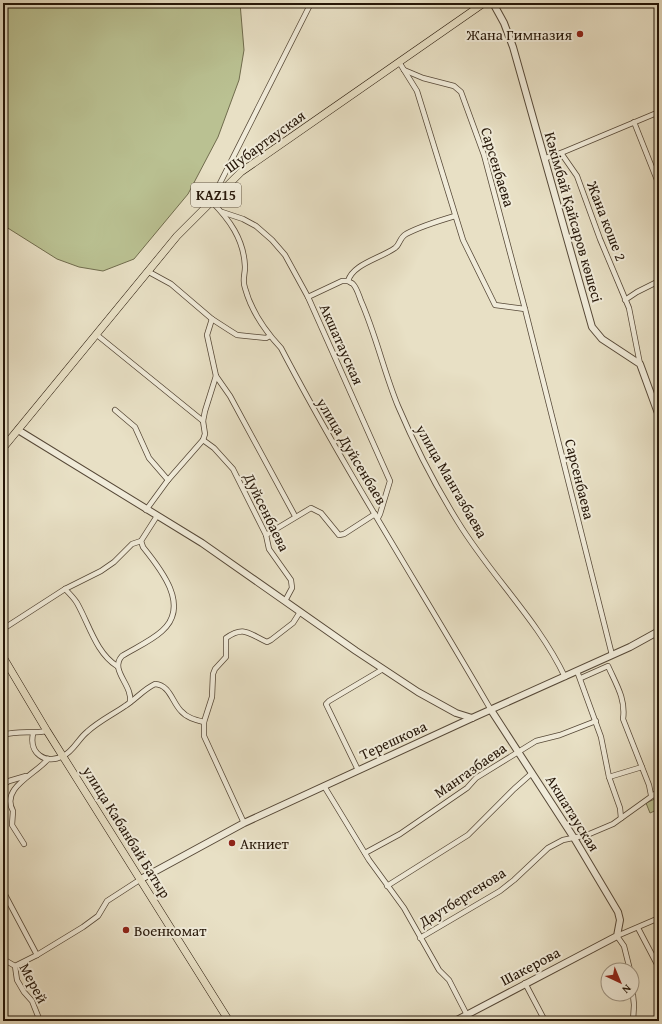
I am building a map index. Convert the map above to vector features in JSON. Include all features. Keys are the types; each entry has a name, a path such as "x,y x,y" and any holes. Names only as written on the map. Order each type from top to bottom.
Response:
{"main road":[{"name":"Шубартауская","path":"3,448 178,236 210,200 241,172 484,3"},
{"name":"улица Кабанбай Батыр","path":"3,657 48,732 229,1021"}],"street":[{"path":"210,200 311,3"},
{"name":"Кәкімбай Қайсаров көшесі","path":"493,3 504,23 513,47 527,100 546,158 592,327 602,339 640,364"},
{"path":"399,62 417,91 463,240 495,305 525,309"},
{"name":"Сарсенбаева","path":"404,70 423,78 454,86 461,92 484,155 525,309 612,655"},
{"path":"546,158 659,112"},
{"path":"634,122 659,185"},
{"name":"Жана коше 2","path":"561,153 577,176 600,239 629,308 640,364"},
{"name":"улица Дуйсенбаев","path":"210,200 222,212 236,232 242,245 245,268 243,280 245,289 270,336 281,348 326,432 491,710"},
{"name":"Акшатауская","path":"222,212 250,222 272,240 285,255 308,297 390,481 380,514 376,516"},
{"path":"308,297 342,281 348,281 350,275 357,267 376,260 394,249 404,235 432,222 455,216"},
{"path":"149,272 171,284 212,319 237,335 266,338 270,336"},
{"name":"улица Мангазбаева","path":"348,281 353,284 366,312 393,394 414,443 432,477 458,522 505,585 515,602 524,611 565,677"},
{"path":"625,300 637,292 659,282"},
{"path":"212,319 207,335 216,376 230,396 295,516"},
{"path":"97,335 204,421"},
{"path":"640,364 659,416"},
{"path":"146,510 168,480 203,440 205,434 204,421 216,376"},
{"path":"115,410 135,427 149,458 168,480"},
{"path":"18,430 229,561 383,669 436,703 456,713 472,718"},
{"name":"Дуйсенбаева","path":"203,440 214,448 233,469 266,535 269,549 291,580 292,588 285,601"},
{"path":"266,535 295,516 311,508 316,509 321,513 339,535 344,534 376,516"},
{"path":"117,666 118,660 122,656 162,631 173,613 175,603 164,576 143,547 142,541 157,516"},
{"path":"3,630 65,589 101,571 114,562 132,544 142,541"},
{"path":"65,589 76,601 108,661 117,666 131,695 130,702"},
{"path":"244,823 204,736 204,722 212,697 213,674 215,669 226,657 226,638 239,631 245,630 266,642 271,640 293,623 300,612"},
{"name":"Терешкова","path":"141,879 244,823 565,677 659,632"},
{"path":"581,678 608,666 622,694 625,707 623,719 642,767 651,795"},
{"path":"358,770 326,704 383,669"},
{"path":"577,671 596,720 609,777 620,808 621,818"},
{"path":"33,734 31,742 38,756 48,759 64,756 85,733 101,720 155,684 161,684 169,692 181,711 187,717 204,722"},
{"name":"Акшатауская","path":"491,710 574,838 618,912 620,920 618,936"},
{"name":"Мангазбаева","path":"365,853 400,834 467,788 476,778 518,751 536,741 560,734 596,720"},
{"path":"3,735 13,732 33,734 48,732"},
{"path":"24,844 12,825 13,811 9,806 8,796 12,790 27,776 42,767 48,759"},
{"path":"609,777 642,767"},
{"path":"387,886 468,835 532,773"},
{"path":"3,785 9,781 27,776"},
{"path":"324,786 381,879 404,908 439,970 449,980 467,1015"},
{"name":"Даутбергенова","path":"420,938 500,891 548,848 563,840 586,835 613,824 651,795 659,791"},
{"path":"14,966 37,955 83,927 98,916 107,901 141,879"},
{"path":"3,892 37,955"},
{"path":"628,962 624,946 618,936 659,918"},
{"path":"638,928 659,968"},
{"name":"Шакерова","path":"455,1021 525,983 618,936"},
{"path":"653,958 659,959"},
{"name":"Мерей","path":"3,960 14,966 17,980 24,992 32,1001 40,1021"},
{"path":"525,983 545,1021"},
{"path":"633,1021 634,1002"}],"green space":[{"path":"3,3 240,3 244,50 239,80 218,137 188,194 134,259 103,271 79,267 57,259 3,225"},
{"path":"659,797 659,809 650,813 646,803"}],"place":[{"name":"Жана Гимназия","path":"580,34"},
{"name":"Акниет","path":"232,843"},
{"name":"Военкомат","path":"126,930"}]}
